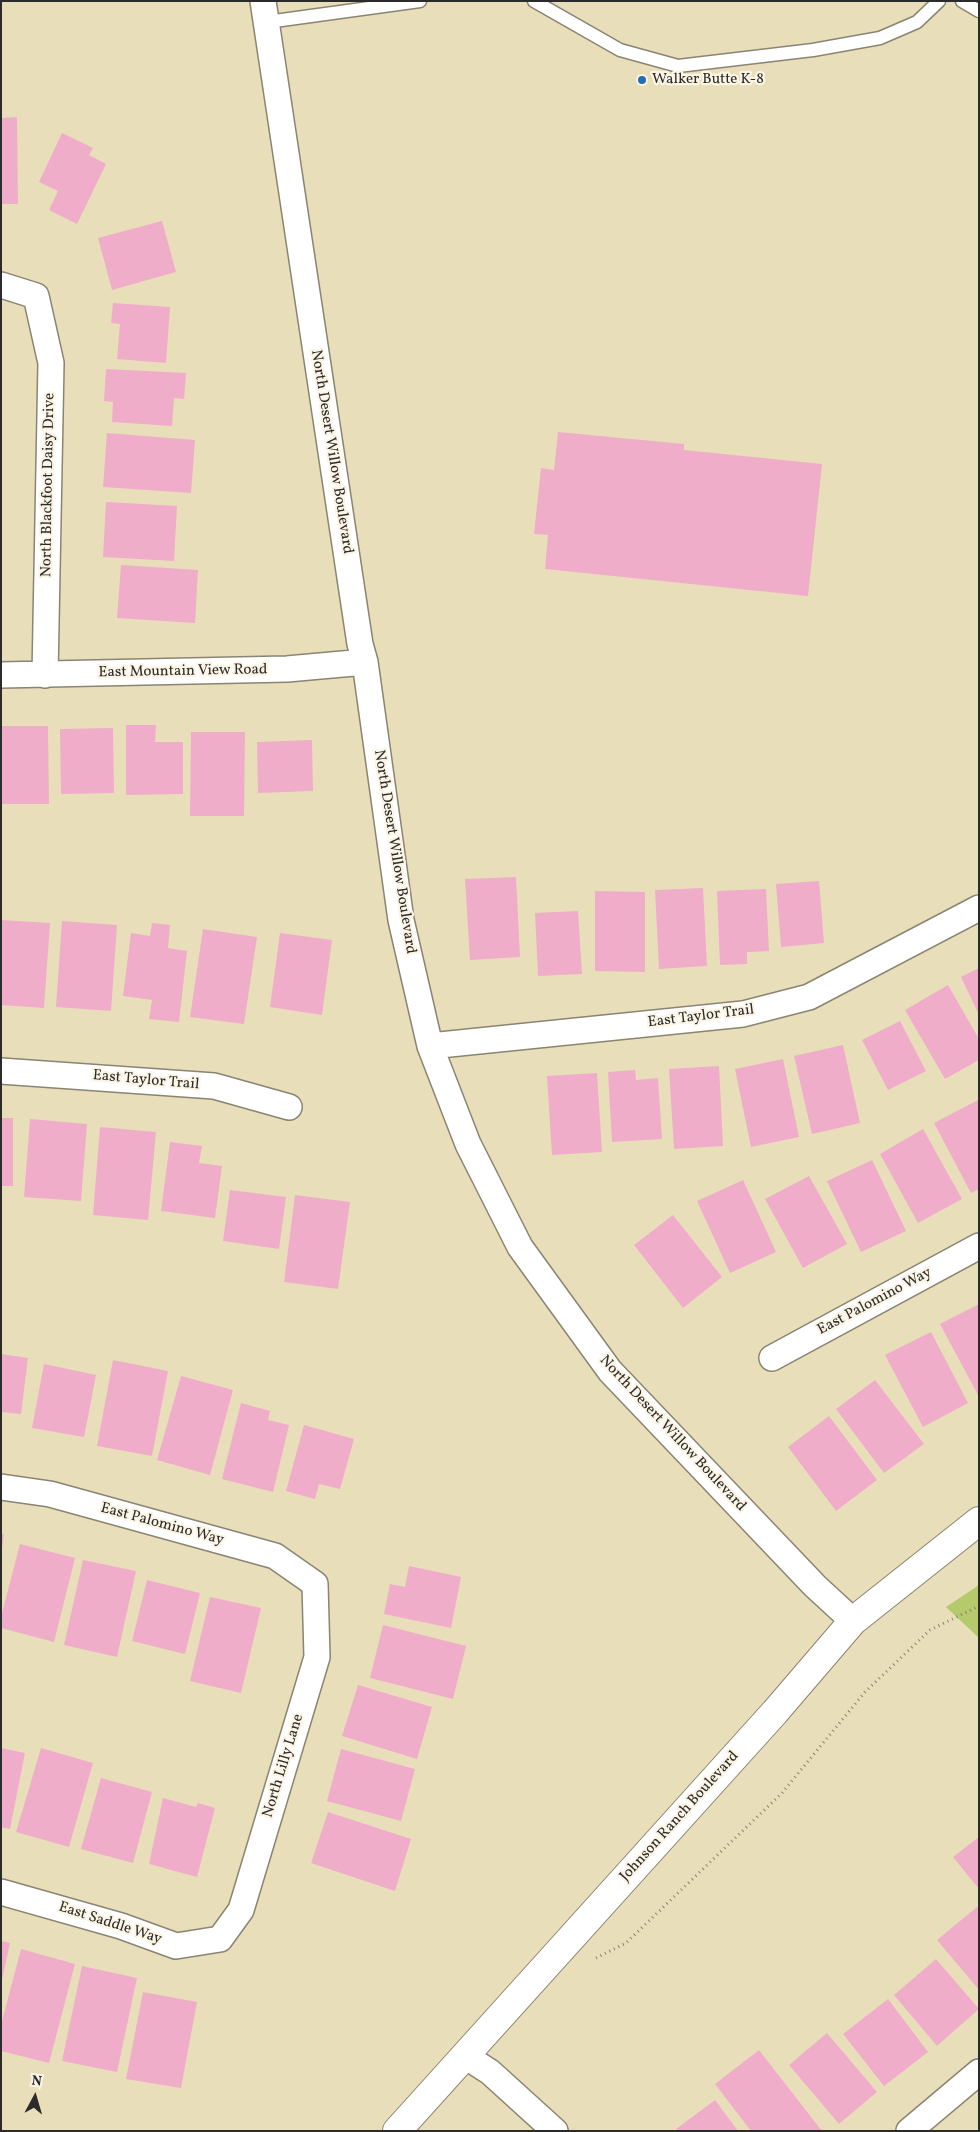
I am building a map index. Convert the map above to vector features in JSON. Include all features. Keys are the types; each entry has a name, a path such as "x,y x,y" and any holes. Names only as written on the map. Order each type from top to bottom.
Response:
{"street":[{"name":"North Desert Willow Boulevard","path":"265,12 360,644 365,662 401,920 430,1046 468,1144 520,1247 610,1371 815,1586 853,1621"},
{"name":"North Blackfoot Daisy Drive","path":"1,285 36,296 51,363 45,675"},
{"name":"East Mountain View Road","path":"1,675 287,669 365,662"},
{"name":"East Taylor Trail","path":"430,1046 743,1014 809,997 979,908"},
{"name":"East Taylor Trail","path":"1,1070 214,1086 289,1107"},
{"name":"East Palomino Way","path":"772,1358 979,1246"},
{"name":"East Palomino Way","path":"1,1487 50,1494 275,1556 316,1584"},
{"name":"Johnson Ranch Boulevard","path":"397,2131 775,1712 853,1621 979,1521"},
{"name":"North Lilly Lane","path":"220,1939 241,1910 317,1658 316,1584"},
{"name":"East Saddle Way","path":"1,1892 121,1926 176,1946 220,1939"},
{"path":"465,2056 490,2072 555,2131"},
{"path":"909,2131 979,2072"}],"lane":[{"path":"265,12 420,1"},
{"path":"534,1 620,50 678,66 813,50 880,38 917,22 939,1"},
{"path":"962,1 979,11"}],"path":[{"path":"593,1960 626,1942 782,1793 865,1692 930,1630 979,1606"}],"green space":[{"path":"979,1585 979,1638 946,1607"}],"building":[{"path":"17,117 18,204 1,204 1,118"},
{"path":"62,133 93,148 89,155 106,164 77,224 49,210 58,191 39,182"},
{"path":"162,221 176,272 112,290 98,238"},
{"path":"113,303 170,307 166,363 117,359 120,324 111,323"},
{"path":"106,369 186,373 184,399 174,398 172,426 112,422 113,402 104,401"},
{"path":"558,432 684,444 684,450 822,464 808,596 545,569 548,535 534,534 541,468 554,470"},
{"path":"107,433 195,440 191,493 103,487"},
{"path":"106,502 177,506 174,561 103,557"},
{"path":"121,565 198,570 195,623 117,618"},
{"path":"126,725 156,725 155,742 183,742 183,794 126,795"},
{"path":"1,726 48,726 49,804 1,804"},
{"path":"113,728 114,793 61,794 60,729"},
{"path":"191,732 245,732 244,816 190,816"},
{"path":"312,740 313,791 258,793 257,742"},
{"path":"516,877 520,957 470,960 465,879"},
{"path":"819,881 824,943 781,947 776,884"},
{"path":"703,888 707,966 659,969 655,890"},
{"path":"766,889 769,951 747,952 747,964 720,965 717,891"},
{"path":"595,891 645,892 645,972 595,971"},
{"path":"578,911 582,974 538,976 535,913"},
{"path":"1,920 50,923 44,1008 1,1005"},
{"path":"62,921 117,925 111,1011 56,1007"},
{"path":"152,923 170,925 168,948 187,951 179,1022 149,1019 152,1000 123,996 131,933 150,936"},
{"path":"203,929 257,937 244,1024 190,1017"},
{"path":"280,933 332,940 322,1015 270,1007"},
{"path":"979,968 979,1015 961,977"},
{"path":"948,985 979,1039 979,1060 945,1079 905,1010"},
{"path":"900,1021 926,1071 888,1090 862,1040"},
{"path":"843,1045 860,1123 812,1134 794,1056"},
{"path":"783,1059 799,1137 751,1147 735,1069"},
{"path":"719,1066 723,1146 674,1149 669,1069"},
{"path":"635,1070 636,1080 658,1078 662,1139 612,1142 608,1072"},
{"path":"597,1073 602,1152 552,1155 547,1076"},
{"path":"978,1100 979,1189 971,1193 934,1123"},
{"path":"1,1118 13,1118 13,1186 1,1186"},
{"path":"30,1119 87,1124 81,1201 24,1197"},
{"path":"100,1127 156,1132 148,1220 93,1215"},
{"path":"923,1129 962,1199 918,1223 880,1154"},
{"path":"170,1142 202,1146 199,1163 222,1166 215,1218 161,1211"},
{"path":"872,1160 906,1231 861,1252 827,1181"},
{"path":"809,1176 847,1244 803,1268 765,1199"},
{"path":"743,1180 776,1252 730,1273 697,1201"},
{"path":"230,1190 286,1197 279,1249 223,1241"},
{"path":"295,1195 350,1202 338,1289 284,1282"},
{"path":"673,1215 722,1277 683,1308 634,1245"},
{"path":"979,1304 979,1397 940,1324"},
{"path":"931,1332 968,1403 923,1427 885,1355"},
{"path":"1,1354 28,1358 21,1414 1,1412"},
{"path":"113,1360 168,1371 152,1456 97,1446"},
{"path":"44,1364 96,1375 84,1437 32,1428"},
{"path":"181,1376 233,1390 210,1475 157,1460"},
{"path":"875,1380 924,1444 884,1473 836,1409"},
{"path":"241,1403 270,1411 268,1420 289,1425 273,1492 222,1479"},
{"path":"829,1416 877,1480 836,1511 788,1447"},
{"path":"304,1425 354,1439 340,1489 319,1484 315,1499 286,1491"},
{"path":"1,1534 4,1534 2,1548 1,1548"},
{"path":"20,1544 75,1558 54,1642 1,1628 1,1617"},
{"path":"83,1560 136,1571 117,1657 64,1645"},
{"path":"409,1566 461,1577 451,1628 384,1614 390,1584 405,1587"},
{"path":"147,1580 200,1593 185,1654 132,1641"},
{"path":"210,1597 261,1608 241,1693 190,1681"},
{"path":"383,1625 466,1646 453,1699 370,1678"},
{"path":"358,1685 432,1707 417,1759 342,1736"},
{"path":"1,1748 25,1753 10,1829 1,1827"},
{"path":"41,1748 93,1763 69,1847 16,1832"},
{"path":"341,1749 415,1769 401,1821 327,1801"},
{"path":"101,1778 152,1792 133,1863 81,1849"},
{"path":"163,1798 196,1807 198,1803 215,1808 197,1877 149,1864"},
{"path":"328,1812 411,1839 395,1891 311,1863"},
{"path":"979,1837 979,1889 953,1857"},
{"path":"977,1907 979,1909 979,1990 937,1940"},
{"path":"1,1941 10,1943 2,1980 1,1980"},
{"path":"21,1949 75,1964 49,2063 1,2051 1,2025"},
{"path":"936,1959 979,2009 937,2046 894,1995"},
{"path":"82,1966 137,1978 117,2072 62,2061"},
{"path":"143,1992 197,2002 181,2088 126,2079"},
{"path":"888,1999 928,2052 884,2086 843,2034"},
{"path":"827,2033 877,2092 839,2124 789,2065"},
{"path":"759,2050 822,2131 751,2131 715,2084"},
{"path":"715,2100 738,2131 677,2131 676,2129"}],"place":[{"name":"Walker Butte K-8","path":"642,80"}]}
